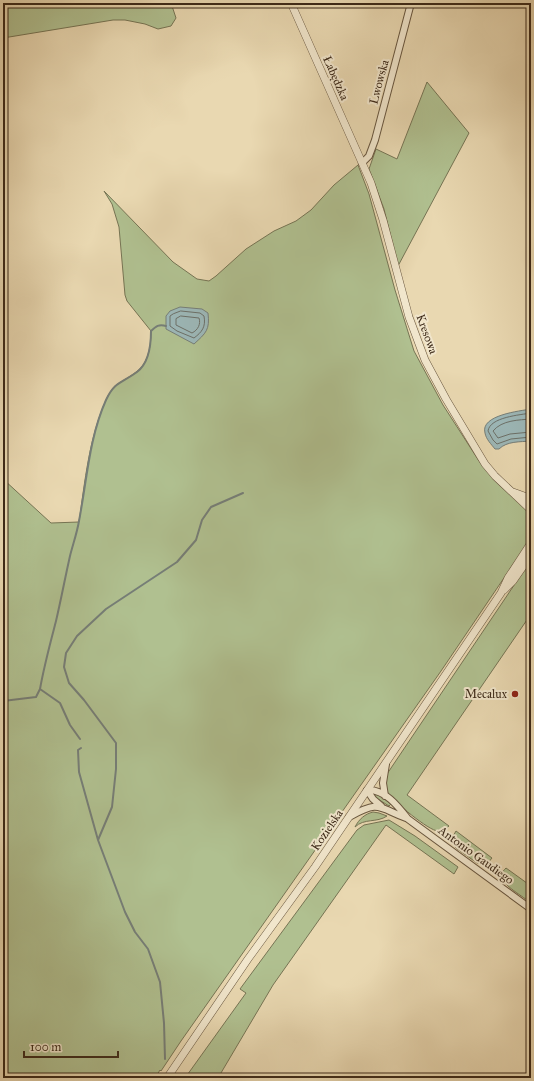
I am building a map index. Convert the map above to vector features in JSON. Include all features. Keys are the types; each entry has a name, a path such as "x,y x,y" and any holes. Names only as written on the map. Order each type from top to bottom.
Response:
{"street":[{"name":"Łabędzka","path":"290,3 362,163"},
{"name":"Lwowska","path":"362,163 369,156 375,140 411,3"},
{"name":"Kresowa","path":"362,163 378,203 409,318 424,360 485,464 495,476 531,510"},
{"name":"Kresowa","path":"513,492 531,500"},
{"name":"Kozielska","path":"167,1078 248,959 386,763 501,593 508,578 531,543"},
{"name":"Kozielska","path":"501,593 514,581 531,555"},
{"path":"385,796 383,783 386,763"},
{"name":"Antonio Gaudiego","path":"408,819 399,808 385,796 376,790 367,790 370,796 381,806 408,819 531,909"},
{"path":"349,817 366,807 381,806"}],"green space":[{"path":"26,3 171,3 176,18 171,26 158,29 145,24 125,20 113,20 3,38 3,7"},
{"path":"427,82 469,133 398,266 384,209 369,169 376,149 397,159"},
{"path":"358,165 369,194 395,290 414,351 443,405 479,461 497,483 527,509 531,527 531,537 441,671 155,1078 3,1078 3,479 51,523 79,522 92,444 100,414 109,394 115,386 131,376 144,364 146,359 151,331 127,301 125,295 119,227 112,204 104,191 173,262 197,279 209,281 246,249 274,231 296,221 311,210 334,185"},
{"path":"531,560 531,614 407,795 449,826 441,831 433,830 404,809 391,797 386,788 387,774"},
{"path":"372,793 376,793 391,804 389,806 373,796"},
{"path":"373,812 387,816 362,822 355,827 362,817"},
{"path":"389,820 415,836 458,867 454,874 386,825 273,985 218,1078 185,1078 246,993 240,989 357,830 364,825"},
{"path":"456,831 492,858 487,864 477,863 456,848 452,838"},
{"path":"506,868 531,886 531,903 509,887 502,879 501,875"}],"water":[{"path":"180,307 202,309 208,313 208,327 202,337 194,344 166,329 166,316 170,311"},
{"path":"531,409 531,441 510,443 499,449 495,449 485,433 485,427 489,422 502,415"}],"waterway":[{"path":"80,739 70,725 60,703 40,689 43,672 78,525 89,459 100,414 109,394 113,389 119,383 137,372 144,364 150,348 151,331 158,326 166,326"},
{"path":"98,840 112,807 116,769 116,743 84,700 69,683 64,667 66,653 77,636 106,609 177,562 196,540 202,520 211,507 243,493"},
{"path":"3,701 36,697 40,689"},
{"path":"81,748 78,750 79,772 98,840 125,912 135,932 148,949 160,982 164,1023 165,1059"}],"place":[{"name":"Mecalux","path":"515,694"}]}
